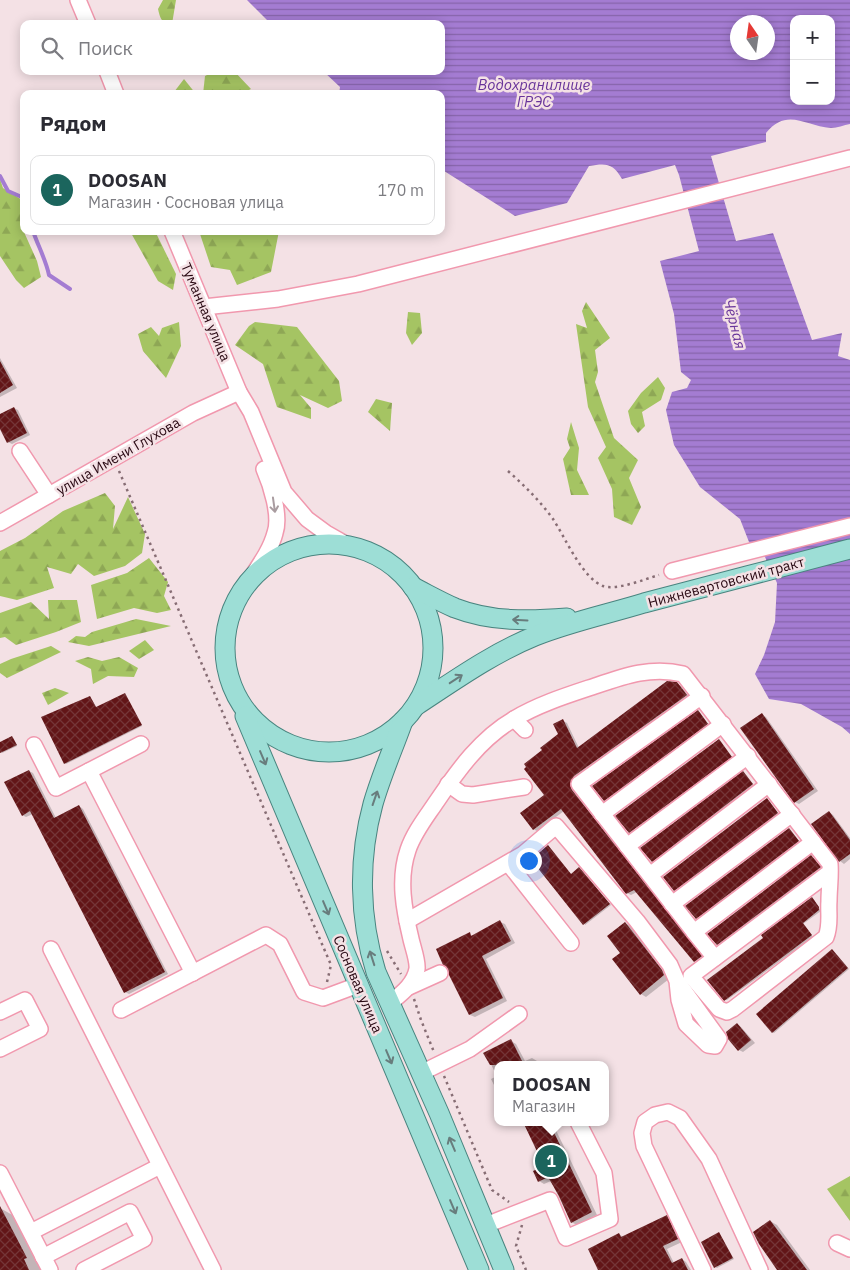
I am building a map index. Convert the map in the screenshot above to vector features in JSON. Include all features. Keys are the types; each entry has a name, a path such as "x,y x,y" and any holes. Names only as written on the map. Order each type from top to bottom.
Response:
{"main road":[{"path":"316,545 349,546 364,550 385,560 403,575 413,587 428,615 432,630 433,646 429,677 416,706 388,734 362,746 333,752 314,751 295,746 277,738 261,727 248,713 237,697 227,669 225,639 232,610 247,584 271,562 300,548 316,545"},
{"name":"Нижневартовский тракт","path":"416,706 507,649 536,636 720,582 850,549"},
{"name":"Нижневартовский тракт","path":"413,587 455,608 487,617 524,621 603,615"},
{"name":"Сосновая улица","path":"237,697 479,1270"},
{"name":"Сосновая улица","path":"403,721 373,804 363,850 362,904 365,929 372,958 389,1004 421,1073 504,1270"}],"street":[{"path":"78,0 86,20"},
{"path":"109,75 114,90"},
{"path":"204,307 278,299 358,284 850,158"},
{"name":"Туманная улица","path":"174,235 239,392 252,412 284,492 307,519 326,533 349,546"},
{"name":"Туманная улица","path":"239,392 244,421 267,476 274,499 276,520 276,532 247,584"},
{"name":"улица Имени Глухова","path":"0,523 194,413 239,392"},
{"path":"20,451 50,495"},
{"path":"672,571 850,526"},
{"path":"409,987 417,968 407,921 402,884 408,850 422,824 448,784 476,749 514,719 551,701 620,677 643,672 669,670 683,674 702,696 830,864 830,872 829,929 826,937 733,1009 727,1012 719,1009 690,976 830,872"},
{"path":"702,696 579,784 715,958"},
{"path":"514,719 526,730"},
{"path":"602,814 723,724"},
{"path":"34,745 56,788 141,744"},
{"path":"627,846 748,756"},
{"path":"89,770 193,973"},
{"path":"448,784 462,794 473,795 524,787"},
{"path":"650,875 769,784"},
{"path":"672,904 792,814"},
{"path":"407,921 523,854 556,826 637,921 670,965 678,981"},
{"path":"694,932 813,842"},
{"path":"508,863 571,943"},
{"path":"121,1010 266,935 280,944 304,992 323,998 358,985"},
{"path":"51,949 160,1166 208,1268"},
{"path":"389,1004 409,987 440,973"},
{"path":"0,1012 25,1000 40,1029 0,1049"},
{"path":"421,1073 470,1049 519,1014"},
{"path":"703,1270 644,1146 642,1132 645,1122 655,1114 668,1112 680,1118 709,1159 760,1270"},
{"path":"486,1225 550,1200 566,1238 610,1220 604,1173 580,1126"},
{"path":"31,1232 160,1166"},
{"path":"0,1173 47,1263 130,1212 144,1239 84,1270"}],"path":[{"path":"119,471 331,965 323,998"},
{"path":"508,471 536,497 554,520 569,547 589,576 603,587 619,586 672,571"}],"green space":[{"path":"163,0 176,0 173,20 162,20 158,9"},
{"path":"238,75 251,89 203,90 205,76"},
{"path":"184,79 193,90 176,90"},
{"path":"0,179 3,188 20,199 20,235 25,235 37,261 41,277 24,288 16,280 0,256"},
{"path":"132,235 157,235 176,274 173,290 158,281"},
{"path":"200,235 278,235 271,272 237,285 230,270 211,267"},
{"path":"586,302 610,338 595,350 598,372 595,382 614,438 638,460 629,478 641,507 632,525 614,517 612,489 598,458 606,447 588,407 576,324 587,328 582,311"},
{"path":"408,312 420,313 422,333 412,345 406,333"},
{"path":"179,322 181,346 166,378 143,351 138,334 151,327 159,336 162,328"},
{"path":"255,322 297,327 339,381 342,401 328,408 300,395 311,408 311,419 277,407 263,364 235,345 249,326"},
{"path":"658,377 665,388 661,400 642,412 645,426 638,433 631,424 628,411 641,393"},
{"path":"376,399 392,403 390,431 368,412"},
{"path":"571,422 579,448 577,470 589,495 571,495 563,459 570,448 567,439"},
{"path":"105,493 115,506 113,529 128,497 145,534 142,553 125,566 94,576 78,564 71,574 47,567 54,588 17,600 0,596 0,551 25,538 63,511"},
{"path":"149,558 168,582 164,596 171,610 157,613 134,608 97,619 91,585 127,573"},
{"path":"48,600 77,600 81,622 16,645 5,637 0,638 0,613 31,602 49,619"},
{"path":"136,619 171,626 89,646 68,642 76,636 85,637 92,632"},
{"path":"145,640 154,650 139,659 129,651"},
{"path":"51,646 61,652 7,678 0,673 0,664"},
{"path":"88,657 102,661 119,657 138,668 134,677 108,676 93,684 91,669 75,661"},
{"path":"55,688 69,693 48,705 42,693"},
{"path":"850,1176 850,1221 827,1189"}],"water":[{"path":"247,0 850,0 850,124 831,128 789,119 774,125 766,133 766,142 711,156 736,241 773,233 812,340 842,333 838,356 850,360 850,734 842,727 801,704 769,699 755,674 764,655 775,622 777,583 765,557 749,542 740,519 700,487 674,445 666,410 672,392 687,388 691,380 681,372 674,314 660,261 699,251 675,165 622,179 608,165 589,166 567,203 515,216 445,172 445,90 340,90 340,87 327,75 445,75 445,20 267,20"}],"building":[{"path":"0,361 13,385 0,393"},
{"path":"14,407 27,433 7,443 0,429 0,414"},
{"path":"667,681 677,682 687,695 574,776 570,785 702,956 694,962 634,890 626,894 561,809 533,830 520,813 544,795 524,769 526,767 524,764 558,734 553,724 563,719 577,748"},
{"path":"125,693 142,725 64,764 41,717 90,696 96,707"},
{"path":"698,710 708,724 604,801 592,786"},
{"path":"762,713 814,789 794,803 740,728"},
{"path":"12,736 17,745 0,753 0,742"},
{"path":"719,739 732,757 629,833 615,816"},
{"path":"29,770 54,818 79,805 165,972 124,993 30,811 22,816 4,782"},
{"path":"743,771 753,784 652,862 640,848"},
{"path":"767,798 778,813 674,891 663,877"},
{"path":"829,811 850,840 850,854 839,862 811,824"},
{"path":"789,828 799,841 696,919 685,906"},
{"path":"548,845 571,874 579,867 610,904 583,925 533,862 535,860 533,858"},
{"path":"811,855 821,867 717,945 707,934"},
{"path":"812,897 819,910 803,923 812,935 724,1001 707,980 763,938 761,935"},
{"path":"500,920 511,941 482,956 503,998 469,1015 449,975 448,969 443,965 436,949 470,932 471,936"},
{"path":"625,922 664,975 640,995 612,959 620,953 607,936"},
{"path":"832,949 848,968 772,1033 756,1014"},
{"path":"737,1023 751,1040 738,1051 728,1039 726,1032"},
{"path":"511,1039 522,1061 494,1061 494,1065 490,1065 483,1053"},
{"path":"525,1126 551,1126 592,1212 571,1223 548,1177 538,1182 533,1171 544,1166"},
{"path":"0,1206 27,1258 24,1259 29,1270 0,1270"},
{"path":"667,1215 678,1239 663,1246 672,1263 682,1258 688,1270 598,1270 588,1249 619,1233 621,1237"},
{"path":"770,1220 807,1270 777,1270 753,1232"},
{"path":"719,1232 733,1258 714,1268 701,1242"}],"waterway":[{"path":"0,176 8,191 20,196"},
{"path":"35,235 49,275 70,289"}],"place":[{"name":"DOOSAN","path":"551,1161"}],"water label":[{"name":"Водохранилище ГРЭС","path":"534,92"},
{"name":"Чёрная","path":"735,324"}]}
